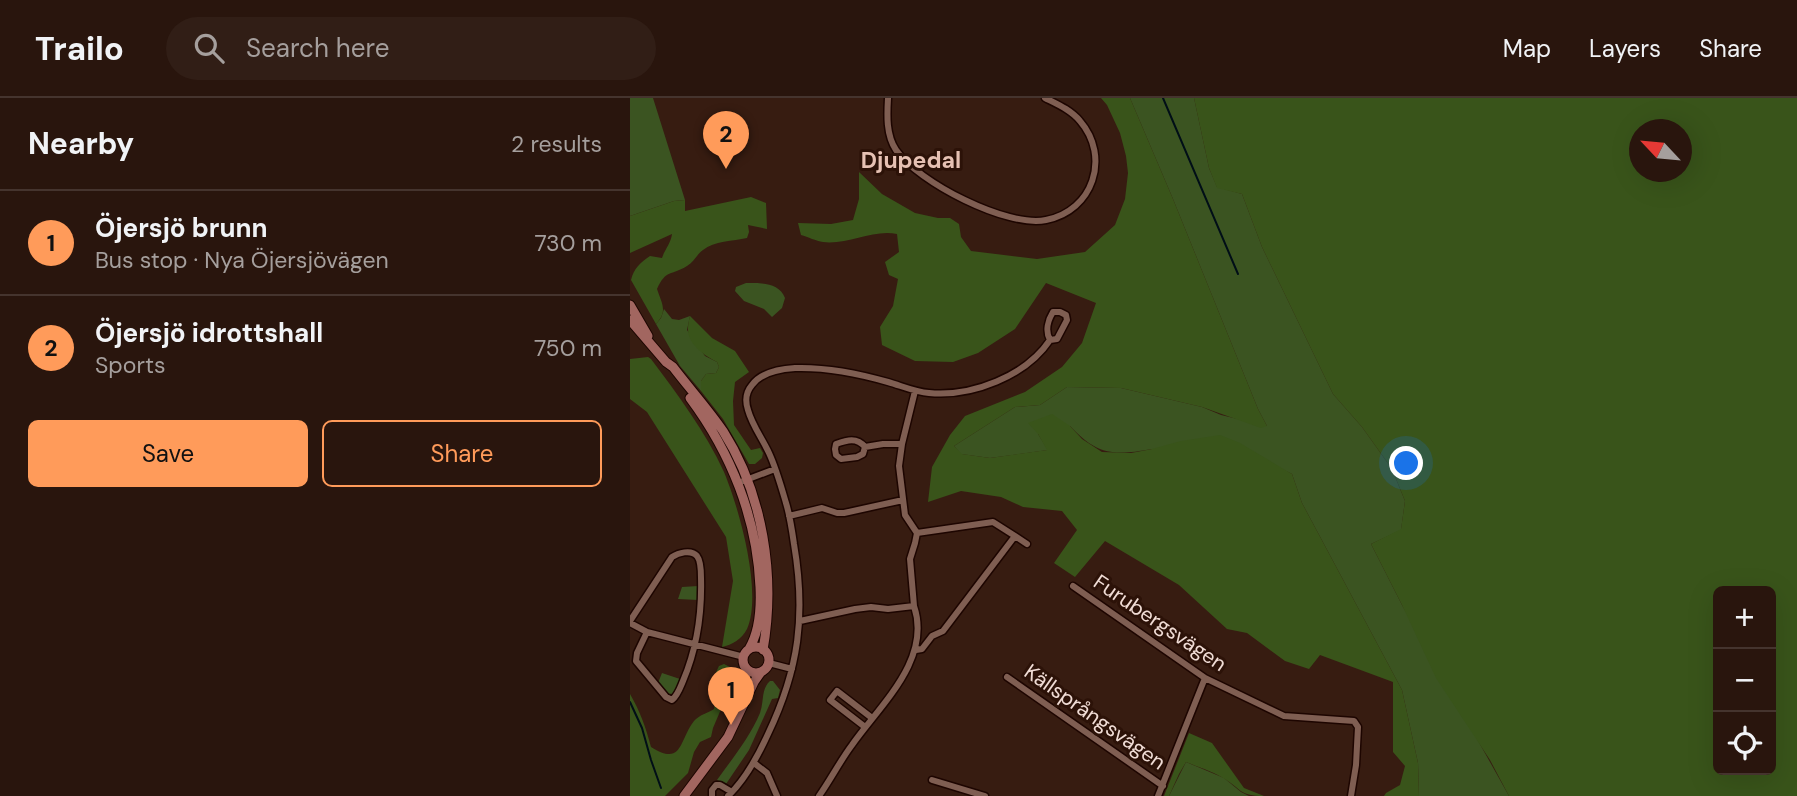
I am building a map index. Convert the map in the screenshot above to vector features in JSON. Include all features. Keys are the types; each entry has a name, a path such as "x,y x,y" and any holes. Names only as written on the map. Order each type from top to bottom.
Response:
{"street":[{"path":"888,98 887,118 890,134 896,149 912,166 968,202 998,214 1037,221 1048,220 1078,204 1089,188 1096,162 1094,143 1079,119 1045,98"},
{"path":"630,305 652,344"},
{"path":"712,796 716,785 720,785 730,794 754,763 775,718 792,670 800,621 799,573 789,516 775,469 746,401 751,385 776,370 814,367 849,372 915,391 961,392 1005,378 1026,365 1050,340 1057,339 1067,320 1066,315 1060,312 1051,314 1047,330 1050,340"},
{"path":"630,320 666,362 756,503 766,560 767,617 764,650"},
{"path":"819,796 847,752 904,675 916,650 919,634 910,559 917,533 905,515 899,466 915,391"},
{"path":"856,440 865,447 863,454 857,457 841,459 836,455 835,446 838,443 856,440"},
{"path":"865,447 902,444"},
{"path":"743,482 775,469"},
{"path":"743,482 760,581 760,616 744,664 755,673 761,672"},
{"path":"789,516 821,508 844,513 903,500"},
{"path":"917,533 993,522 1027,544"},
{"path":"916,650 922,649 932,636 943,631 1015,536"},
{"path":"647,632 635,661 671,700 677,695 696,645 700,621 702,594 699,558 694,554 681,553 672,557 630,622 647,632 696,645 747,653 756,647 768,655 767,667 754,682 732,730 723,741"},
{"name":"Furubergsvägen","path":"1073,586 1205,678 1284,716 1354,721 1358,727 1351,796"},
{"path":"800,621 865,607 888,609 914,606"},
{"path":"769,663 792,670"},
{"path":"684,796 723,741 742,697 747,669"},
{"name":"Källsprångsvägen","path":"1007,677 1163,786"},
{"path":"1158,796 1205,678"},
{"path":"865,727 830,700 838,691 872,718"},
{"path":"754,763 767,773 777,796"},
{"path":"932,780 985,796"}],"green space":[{"path":"630,98 653,98 685,200 674,201 630,216"},
{"path":"1101,98 1130,98 1267,426 1261,428 1202,407 1121,388 1067,387 1040,405 1015,407 954,446 962,454 990,458 1047,450 1028,423 1052,414 1102,452 1131,453 1220,435 1240,443 1292,474 1302,503 1402,690 1418,763 1419,796 1384,796 1400,785 1405,766 1393,752 1393,682 1320,655 1309,669 1285,661 1247,633 1227,629 1179,585 1105,541 1075,577 1054,563 1077,530 1062,511 1023,507 1001,497 961,491 928,502 932,467 950,435 965,416 1025,392 1062,367 1082,343 1096,303 1046,283 1015,329 978,353 953,362 915,361 882,345 880,327 893,306 898,279 889,275 885,262 899,252 897,234 879,234 832,242 801,235 798,223 831,224 853,220 859,199 859,172 882,194 915,213 950,218 959,224 961,237 971,251 1037,259 1085,252 1115,225 1125,199 1128,173 1120,133"},
{"path":"1130,98 1194,98 1209,168 1217,187 1242,194 1262,247 1333,394 1362,427 1392,469 1405,501 1401,530 1371,544 1402,605 1509,796 1419,796 1418,763 1402,690 1302,503 1292,474 1152,449 1106,451 1089,443 1070,426 1038,434 1048,450 990,458 961,454 954,446 1015,407 1040,405 1067,387 1121,388 1267,426"},
{"path":"1194,98 1797,98 1797,796 1509,796 1490,760 1436,678 1371,544 1401,529 1405,501 1392,469 1362,427 1333,394 1262,247 1242,194 1217,188 1209,168"},
{"path":"751,197 766,203 767,229 748,225 747,238 707,247 689,264 666,276 657,289 663,311 656,324 631,280 638,266 650,256 662,258 672,234 630,253 630,216 674,201 685,200 685,211"},
{"path":"746,283 774,286 785,298 782,308 772,317 764,309 744,301 735,291 736,287"},
{"path":"664,309 672,319 679,320 690,316 687,330 705,356 717,362 719,367 716,373 706,374 701,381 701,391 680,366 656,324"},
{"path":"690,316 712,338 735,351 749,372 735,382 734,425 751,450 760,448 763,453 762,458 755,464 749,464 723,419 701,391 701,381 706,374 716,373 719,367 717,362 702,353 690,339"},
{"path":"648,357 690,414 717,457 742,528 751,573 751,613 745,633 726,646 722,647 733,581 726,537 647,412 630,399 630,359"},
{"path":"698,586 698,600 678,599 682,587"},
{"path":"724,664 736,674 711,737 700,742 688,773 665,796 630,796 630,694 651,747 669,754 675,753 694,721 714,709 713,681 719,666"},
{"path":"662,673 680,679 672,694 666,693 658,683"},
{"path":"770,681 780,690 778,698 772,699 749,750 726,784 717,780 756,722 765,688"},
{"path":"1189,733 1212,743 1244,788 1264,796 1245,793 1219,776 1186,762 1169,796 1164,796"},
{"path":"1186,762 1224,778 1249,796 1169,796"}],"waterway":[{"path":"1163,98 1238,274"},
{"path":"630,702 642,728 661,788"}],"place":[{"name":"Öjersjö idrottshall","path":"726,169"},
{"name":"Öjersjö brunn","path":"731,725"}],"district":[{"name":"Djupedal","path":"911,160"}]}
